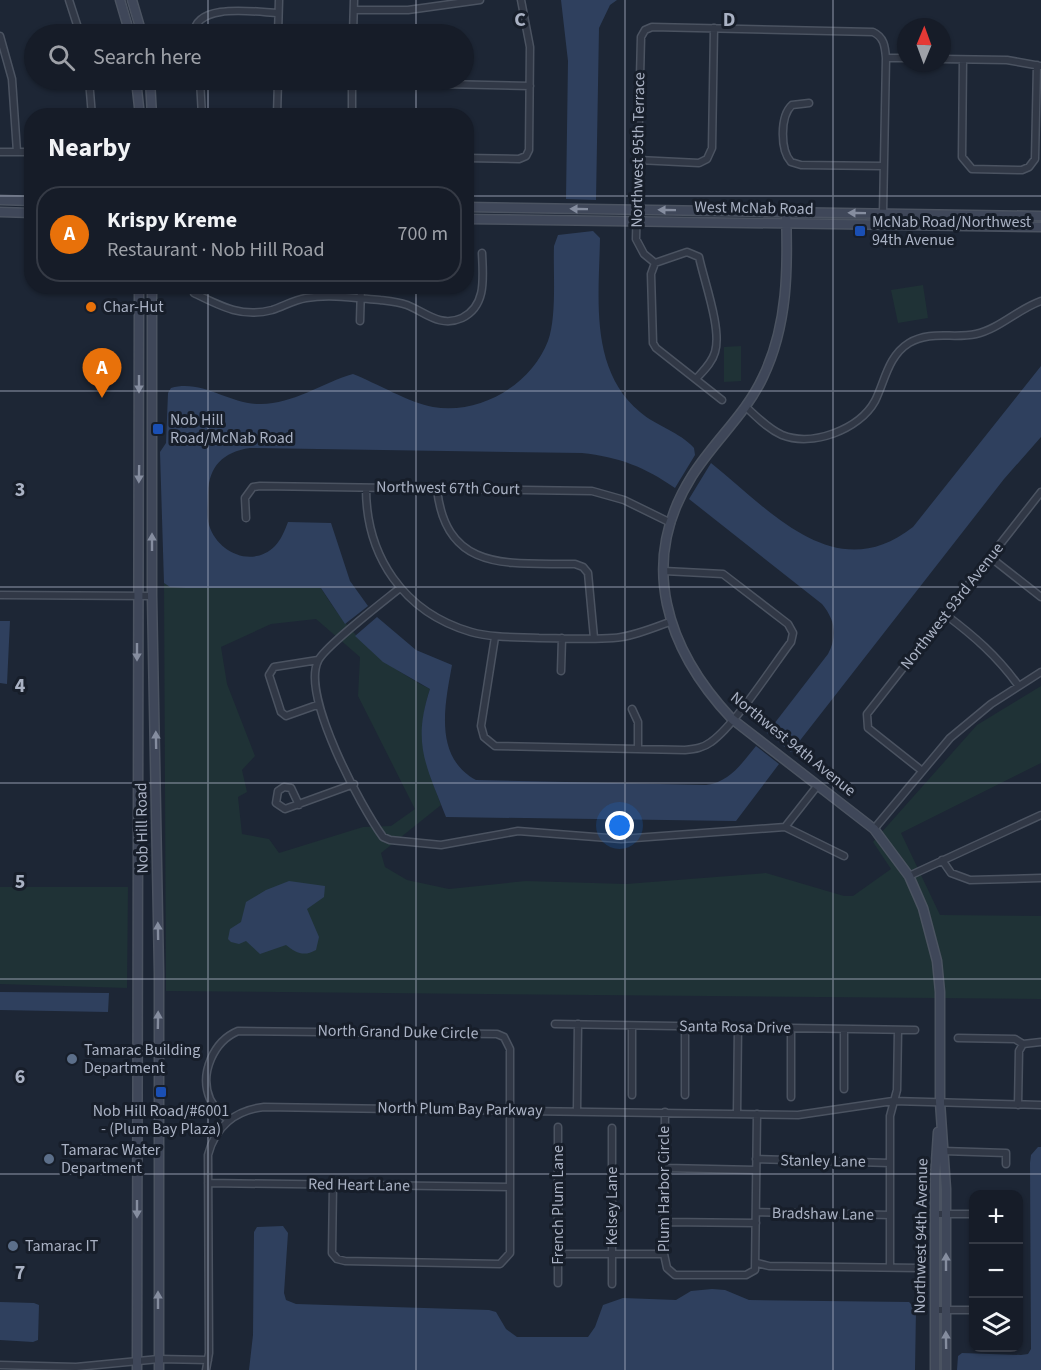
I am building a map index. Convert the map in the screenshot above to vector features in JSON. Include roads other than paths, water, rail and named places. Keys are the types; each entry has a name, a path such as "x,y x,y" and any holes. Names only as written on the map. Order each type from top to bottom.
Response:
{"main road":[{"path":"120,0 127,24"},
{"path":"132,0 139,24"},
{"path":"137,90 139,108"},
{"path":"151,90 152,108"},
{"path":"0,200 24,201"},
{"name":"West McNab Road","path":"474,207 1041,216"},
{"path":"0,212 24,213"},
{"name":"Northwest 94th Avenue","path":"786,212 785,292 781,326 763,379 746,407 692,476 670,523 664,571 670,622 689,665 714,700 732,719 874,829 909,876 923,908 938,960 940,1102 935,1214 935,1370"},
{"name":"West McNab Road","path":"474,219 1041,228"},
{"name":"Nob Hill Road","path":"137,1366 139,294"},
{"name":"Nob Hill Road","path":"152,294 152,596 159,962 159,1370"},
{"name":"Northwest 94th Avenue","path":"940,1102 946,1214 946,1370"}],"street":[{"path":"69,0 77,24"},
{"path":"278,24 279,0"},
{"path":"353,24 354,0"},
{"path":"354,10 408,10 480,0"},
{"path":"474,158 519,159 526,156 529,150 530,47 521,0"},
{"path":"195,24 203,15 228,12 278,12"},
{"name":"Northwest 95th Terrace","path":"655,263 639,246 637,222 640,37 645,30 652,27 714,28"},
{"path":"638,160 699,163 707,159 712,148 714,28 873,32 884,41 886,58 883,213"},
{"path":"0,36 12,79 17,152"},
{"path":"886,58 897,58"},
{"path":"951,59 1007,60 1039,65 1035,159 1029,167 1022,170 972,169 965,163 962,157 963,60"},
{"path":"474,84 530,86"},
{"path":"90,90 91,108"},
{"path":"201,90 202,108"},
{"path":"278,90 278,108"},
{"path":"352,90 352,108"},
{"path":"809,103 792,105 785,116 784,147 791,162 801,165 883,166"},
{"path":"0,152 24,152"},
{"path":"696,379 710,363 717,345 699,257 687,252 655,263 651,274 653,343 696,379 722,400"},
{"path":"196,294 225,308 249,314 312,297 361,298 407,305 432,319 446,322 460,319 472,312 478,303 482,286 482,253"},
{"path":"360,321 361,294"},
{"path":"746,407 783,435 813,438 832,434 849,426 873,404 890,363 906,345 933,335 975,334 1041,301"},
{"name":"Northwest 67th Court","path":"246,518 245,498 253,487 366,488 592,491 624,500 670,523"},
{"path":"366,488 369,528 386,568 399,588 430,614 449,624 495,637 594,638 621,637 670,622"},
{"path":"437,489 439,506 449,531 472,554 491,561 575,564 583,567 588,573 594,638"},
{"name":"Northwest 93rd Avenue","path":"921,770 868,728 867,714 1041,492"},
{"path":"990,557 1041,597"},
{"path":"495,637 482,713 482,726 488,742 495,746 701,748 713,740 732,719 791,642 793,633 788,624 723,574 664,571"},
{"path":"317,705 286,716 281,712 269,675 270,670 318,660 399,588"},
{"path":"0,595 152,596"},
{"path":"945,615 978,638 999,658 1018,685"},
{"path":"561,671 562,638"},
{"path":"318,660 314,682 317,705 334,747 383,837 427,844 455,843 518,831 621,839 785,827 844,856"},
{"path":"874,829 950,738 1018,685 1041,672"},
{"path":"632,709 638,722 638,749"},
{"path":"299,805 354,784"},
{"path":"785,827 818,785"},
{"path":"909,876 1041,815"},
{"path":"942,860 959,878 970,880 1041,878"},
{"name":"Santa Rosa Drive","path":"555,1024 915,1030"},
{"path":"577,1110 578,1024"},
{"path":"632,1026 632,1095"},
{"path":"685,1027 685,1095"},
{"path":"737,1113 738,1027"},
{"path":"791,1028 791,1097"},
{"name":"North Grand Duke Circle","path":"228,1120 216,1109 208,1095 208,1067 220,1043 232,1034 245,1030 497,1034 504,1036 510,1048 510,1253 500,1264 337,1259 332,1252 333,1185"},
{"path":"844,1030 844,1089"},
{"path":"890,1267 890,1163 893,1101 897,1090 898,1030"},
{"path":"958,1038 1015,1039 1023,1044 1041,1042"},
{"path":"1018,1105 1019,1051 1023,1044"},
{"name":"North Plum Bay Parkway","path":"228,1120 248,1109 264,1107 798,1115 893,1101 1041,1105"},
{"name":"Plum Harbor Circle","path":"664,1112 664,1254 667,1268 675,1275 746,1275 755,1270 757,1263"},
{"path":"757,1114 757,1263 770,1266 919,1268"},
{"path":"206,1370 208,1360 210,1146 228,1120"},
{"name":"French Plum Lane","path":"558,1127 558,1283"},
{"name":"Kelsey Lane","path":"612,1128 612,1284"},
{"path":"944,1151 1006,1153 1006,1164"},
{"name":"Stanley Lane","path":"756,1159 890,1163"},
{"path":"665,1168 756,1170"},
{"name":"Red Heart Lane","path":"208,1183 510,1187"},
{"name":"Bradshaw Lane","path":"756,1212 890,1215"},
{"path":"935,1214 969,1214"},
{"path":"665,1222 756,1223"},
{"path":"558,1254 664,1254"},
{"path":"935,1310 969,1310"},
{"path":"76,1367 96,1363 137,1366 159,1359 208,1360"},
{"path":"0,1365 76,1367 88,1370"}],"water":[{"path":"561,0 617,0 610,5 599,28 596,200 566,199 568,61"},
{"path":"593,231 600,238 600,331 612,375 624,395 640,412 694,448 695,455 675,488 631,464 582,453 250,448 225,457 211,475 207,513 213,535 227,550 246,557 256,556 266,553 275,546 288,522 331,523 350,581 368,606 345,624 321,588 186,588 170,587 164,583 160,452 166,443 168,393 171,388 194,387 238,401 261,404 285,401 353,374 404,397 433,407 451,408 486,401 502,394 517,383 540,357 548,341 554,307 554,246 558,235"},
{"path":"1041,366 1041,437 1004,479 791,752 767,733 828,654 834,628 822,604 689,499 711,463 757,502 805,536 831,546 857,549 884,544 913,527"},
{"path":"377,617 416,650 452,665 445,712 448,744 453,758 462,770 476,780 706,785 728,776 756,746 779,764 736,821 446,817 427,768 422,740 422,725 430,689 383,662 355,636"},
{"path":"0,621 10,621 7,684 0,683"},
{"path":"289,881 325,886 324,897 307,909 319,937 316,950 300,953 286,945 260,954 246,941 239,944 228,939 230,929 241,922 246,902 266,890"},
{"path":"0,992 109,993 108,1012 0,1010"},
{"path":"1038,1147 1041,1147 1041,1370 957,1370 958,1356 962,1353 1021,1355 1028,1354 1031,1349 1030,1163 1031,1155"},
{"path":"283,1226 288,1233 284,1293 286,1300 296,1304 489,1310 496,1312 506,1329 517,1337 588,1337 595,1327 603,1305 623,1298 676,1300 691,1291 712,1289 725,1290 749,1300 909,1302 916,1309 915,1370 249,1370 253,1335 254,1232 257,1227"},
{"path":"0,1302 39,1305 38,1340 33,1342 0,1340"}],"place":[{"name":"McNab Road/Northwest 94th Avenue","path":"860,231"},
{"name":"Char-Hut","path":"91,307"},
{"name":"Krispy Kreme","path":"102,398"},
{"name":"Nob Hill Road/McNab Road","path":"158,429"},
{"name":"Tamarac Building Department","path":"72,1059"},
{"name":"Nob Hill Road/#6001 - (Plum Bay Plaza)","path":"161,1092"},
{"name":"Tamarac Water Department","path":"49,1159"},
{"name":"Tamarac IT","path":"13,1246"}]}
